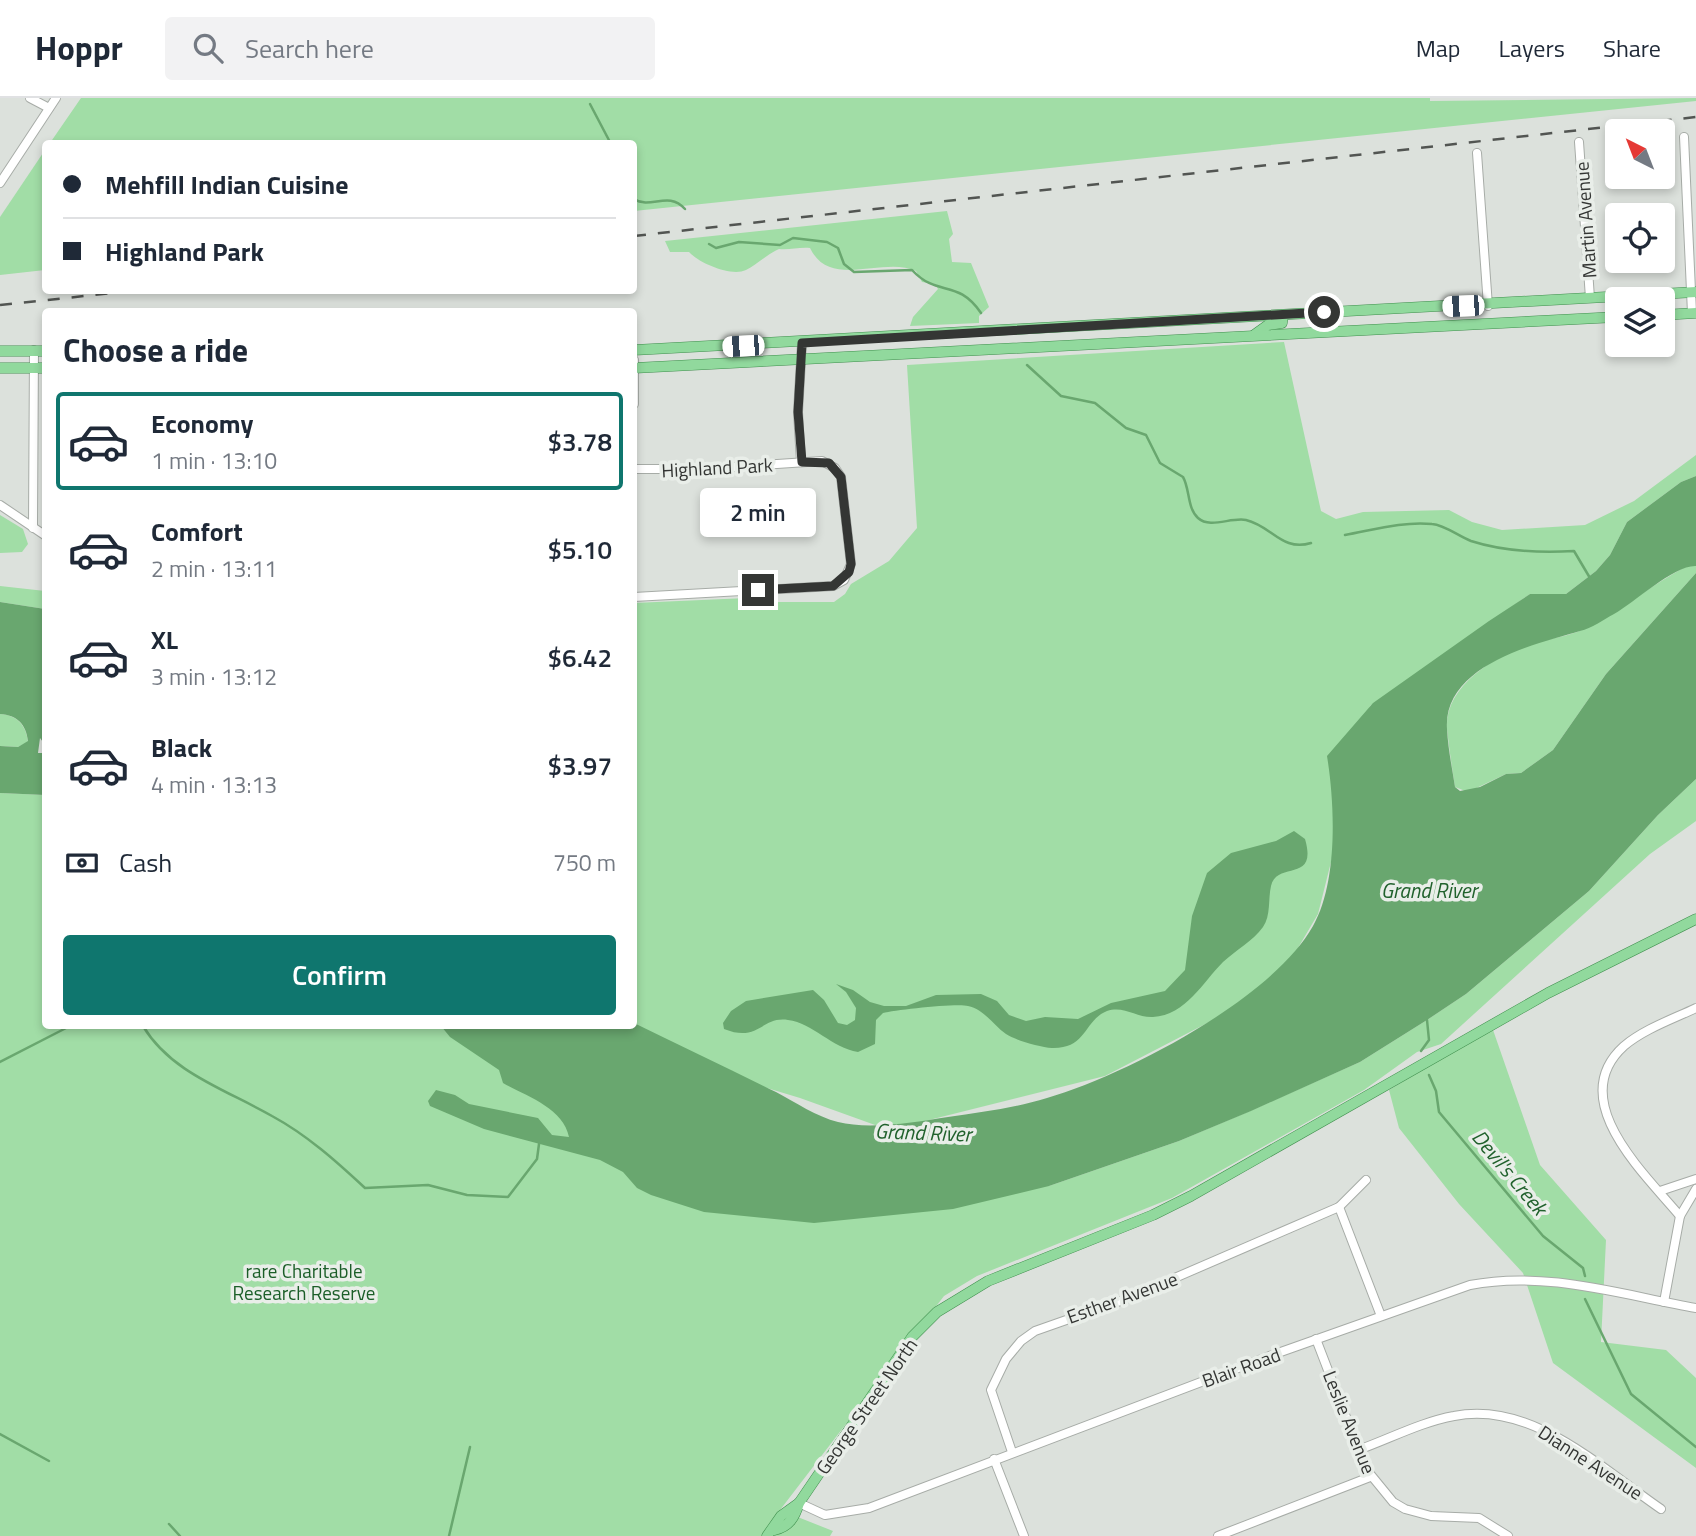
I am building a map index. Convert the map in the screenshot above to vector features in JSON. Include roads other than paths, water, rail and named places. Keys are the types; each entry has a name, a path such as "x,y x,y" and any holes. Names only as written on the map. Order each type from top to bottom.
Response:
{"main road":[{"path":"637,350 1694,293"},
{"path":"1675,314 1694,313"},
{"path":"1253,335 1268,325 1282,323 1283,315"},
{"path":"637,368 1605,318"},
{"path":"949,334 950,351"},
{"path":"0,351 42,351"},
{"path":"0,368 40,368"},
{"name":"George Street North","path":"799,1503 912,1337 937,1312 988,1281 1153,1215 1191,1196 1515,1011 1696,919"},
{"path":"770,1533 783,1528 795,1516 799,1503"}],"street":[{"path":"30,98 49,108"},
{"path":"0,183 55,98"},
{"path":"1684,137 1694,313"},
{"name":"Martin Avenue","path":"1579,142 1590,298"},
{"path":"1478,153 1488,306"},
{"name":"Highland Park","path":"802,343 798,412 802,462"},
{"path":"33,528 40,368 34,351"},
{"name":"Highland Park","path":"637,469 829,463 841,477 851,564 844,580 833,586 637,597"},
{"path":"0,505 42,534"},
{"path":"1680,1216 1614,1132 1602,1102 1602,1088 1608,1068 1626,1045 1696,1008"},
{"path":"1660,1191 1696,1179"},
{"name":"Esther Avenue","path":"1012,1452 991,1390 993,1381 1021,1341 1051,1323 1126,1299 1339,1207 1366,1180"},
{"path":"1664,1302 1680,1216 1696,1189"},
{"path":"1339,1207 1381,1316"},
{"name":"Blair Road","path":"799,1503 825,1515 854,1512 1470,1284 1503,1279 1545,1281 1696,1308"},
{"name":"Leslie Avenue","path":"1316,1339 1370,1476 1393,1502 1405,1509 1431,1516 1479,1518 1508,1536"},
{"name":"Dianne Avenue","path":"1359,1450 1452,1416 1500,1414 1541,1427 1661,1509"},
{"path":"994,1459 1024,1536"},
{"path":"1218,1536 1370,1476"}],"water":[{"name":"Grand River","path":"1696,476 1696,566 1687,567 1666,578 1593,626 1518,651 1476,673 1460,689 1450,707 1447,729 1455,787 1460,791 1480,787 1506,774 1521,773 1553,750 1606,674 1696,573 1696,779 1658,815 1589,891 1466,994 1360,1062 1179,1141 1049,1186 953,1209 814,1223 704,1212 637,1188 623,1172 600,1160 484,1129 430,1106 428,1101 436,1090 455,1095 469,1104 538,1118 552,1135 569,1137 559,1118 551,1110 503,1083 499,1070 450,1037 443,1029 637,1029 637,1024 822,1117 864,1125 922,1121 1035,1101 1079,1087 1155,1053 1232,1006 1265,980 1293,953 1313,926 1327,888 1331,866 1333,820 1327,756 1373,703 1530,594 1566,594 1596,571 1610,555 1627,522 1681,482"},
{"path":"0,602 42,609 42,741 40,738 38,753 42,753 42,795 0,793 0,746 18,747 28,741 20,722 11,716 0,714"},
{"path":"1294,831 1305,839 1308,853 1306,862 1302,867 1275,878 1263,927 1223,962 1193,996 1165,1015 1147,1017 1119,1010 1107,1011 1099,1015 1072,1044 1052,1048 1011,1037 979,1010 962,1005 883,1013 876,1020 875,1044 858,1052 788,1020 772,1022 745,1033 724,1029 723,1023 731,1011 746,1001 813,990 824,1000 838,1023 847,1025 855,1020 856,1008 846,992 836,984 853,990 870,1002 884,1006 906,1006 936,995 981,994 997,1001 1009,1015 1026,1021 1045,1017 1078,1019 1111,1003 1165,991 1185,970 1192,916 1207,873 1231,853 1276,841"}],"waterway":[{"path":"590,104 609,140"},
{"path":"637,200 647,203 672,201 685,209"},
{"path":"709,244 716,248 739,242 780,245 793,238 827,242 838,248 844,264 854,272 912,270 930,284 964,295 981,313"},
{"path":"1027,365 1061,396 1095,403 1126,428 1146,435 1160,463 1183,477 1192,509 1198,518 1208,523 1246,520 1292,544 1311,543"},
{"path":"1345,535 1399,525 1437,525 1471,541 1509,550 1574,551 1590,578"},
{"name":"Devil's Creek","path":"1421,1051 1429,1040 1427,1020"},
{"path":"0,1062 64,1029"},
{"path":"145,1029 155,1042 184,1068 297,1131 365,1188 428,1185 467,1195 508,1197 537,1159 539,1144"},
{"name":"Devil's Creek","path":"1429,1075 1436,1091 1439,1112 1543,1236 1583,1268 1585,1276"},
{"name":"Devil's Creek","path":"1585,1299 1631,1394 1696,1447"},
{"path":"0,1434 49,1461"},
{"path":"449,1536 470,1447"},
{"path":"169,1524 180,1536"}],"railway":[{"path":"637,236 1696,117"},
{"path":"0,305 103,294"}],"park label":[{"name":"rare Charitable Research Reserve","path":"304,1281"}]}
